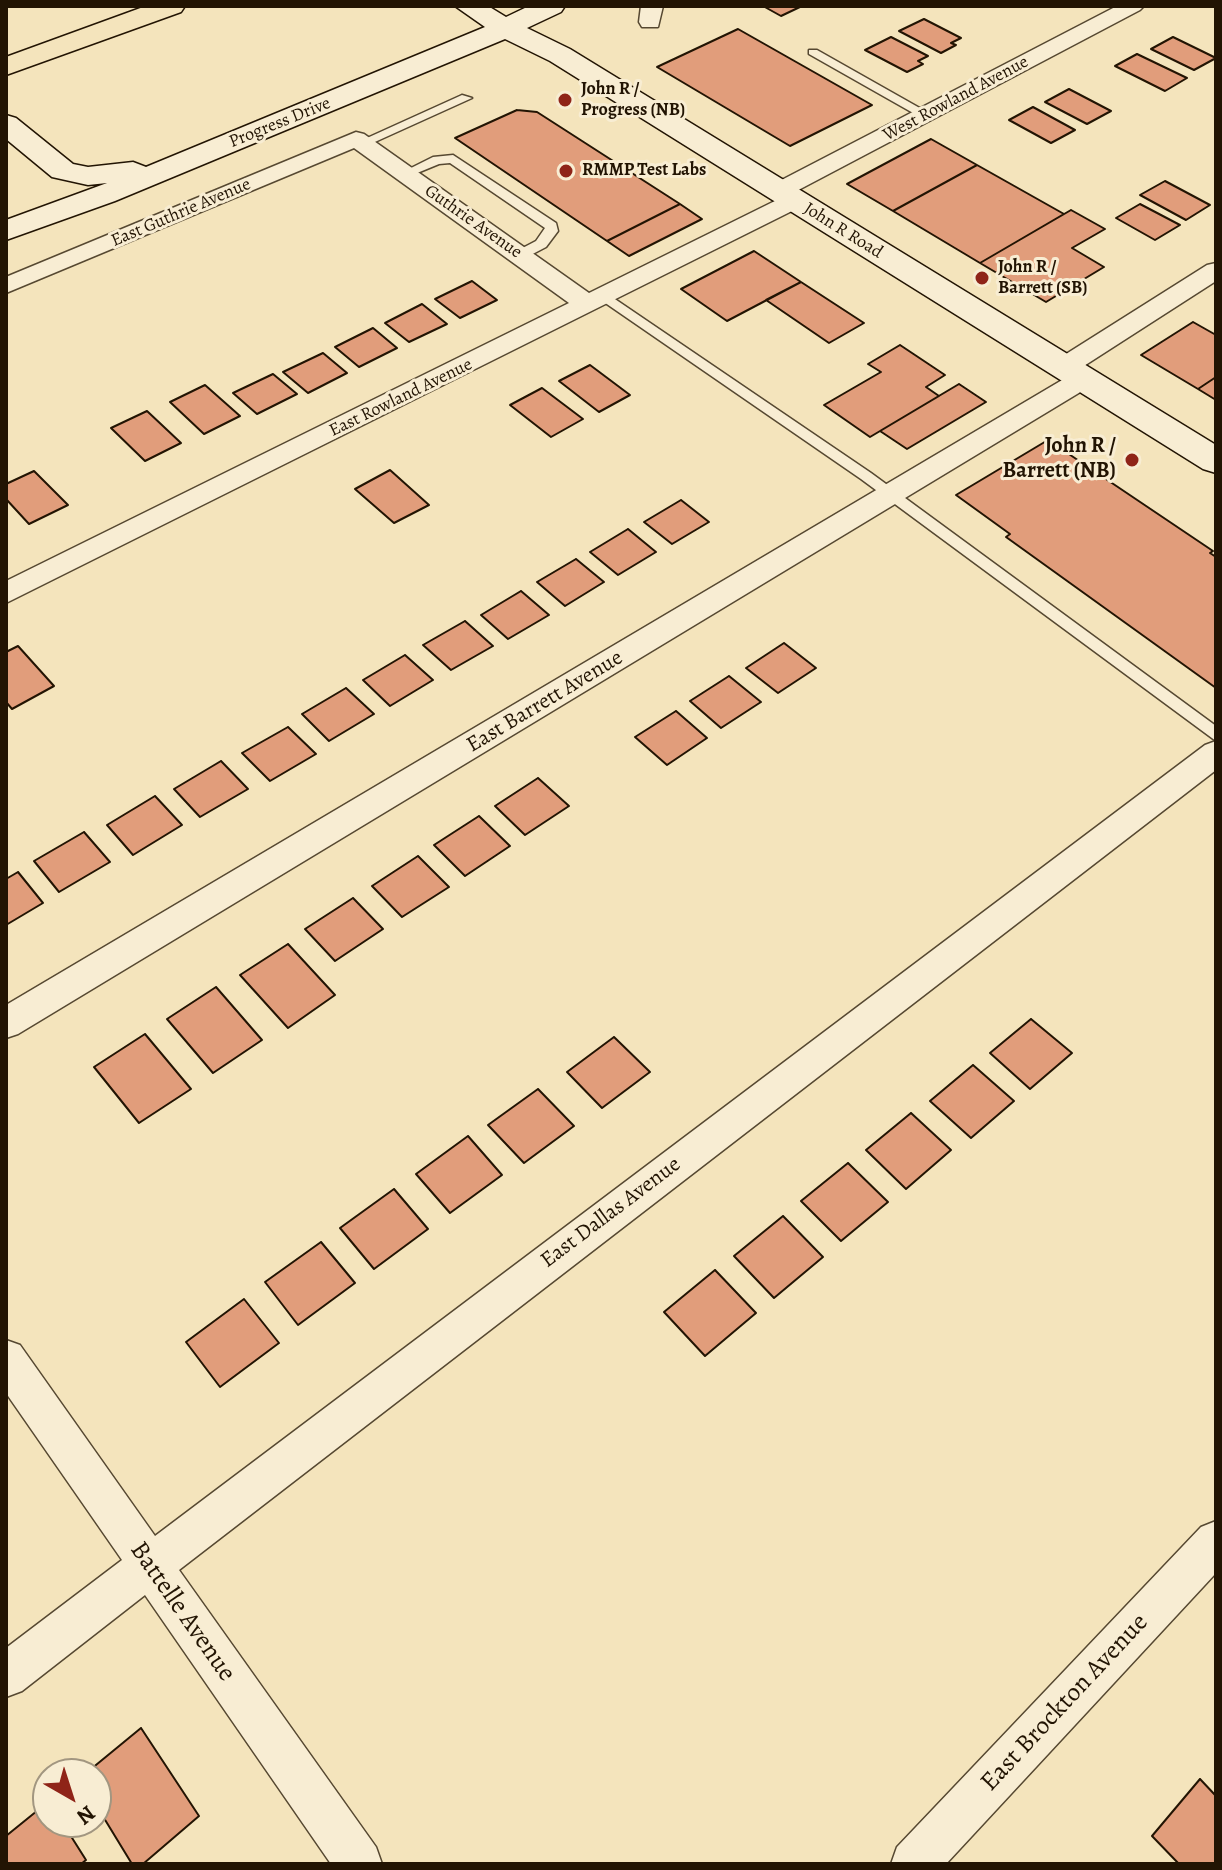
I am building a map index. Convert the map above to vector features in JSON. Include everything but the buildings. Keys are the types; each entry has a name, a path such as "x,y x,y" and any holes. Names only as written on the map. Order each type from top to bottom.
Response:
{"highway":[{"path":"6,67 171,6"}],"main road":[{"name":"John R Road","path":"469,6 560,55 1216,461"},
{"name":"Progress Drive","path":"6,231 171,168 466,47 551,6"},
{"path":"6,124 63,171 88,176 171,168"}],"street":[{"name":"West Rowland Avenue","path":"786,196 926,115 1133,6"},
{"name":"Guthrie Avenue","path":"359,141 520,255 598,301"},
{"name":"East Guthrie Avenue","path":"6,286 359,141"},
{"name":"East Rowland Avenue","path":"6,593 598,301 786,196"},
{"name":"East Barrett Avenue","path":"6,1023 891,495 1073,373 1216,270"},
{"name":"East Dallas Avenue","path":"6,1675 1216,753"},
{"name":"Battelle Avenue","path":"6,1359 359,1864"},
{"name":"East Brockton Avenue","path":"914,1864 1216,1542"}],"lane":[{"path":"813,52 926,115"},
{"path":"359,141 466,98"},
{"path":"405,174 437,160 453,159 551,226 552,231 541,244 520,255"},
{"path":"598,301 891,495 1216,735"}],"place":[{"name":"John R / Progress (NB)","path":"565,100"},
{"name":"RMMP Test Labs","path":"566,171"},
{"name":"John R / Barrett (SB)","path":"982,278"},
{"name":"John R / Barrett (NB)","path":"1132,460"}]}
